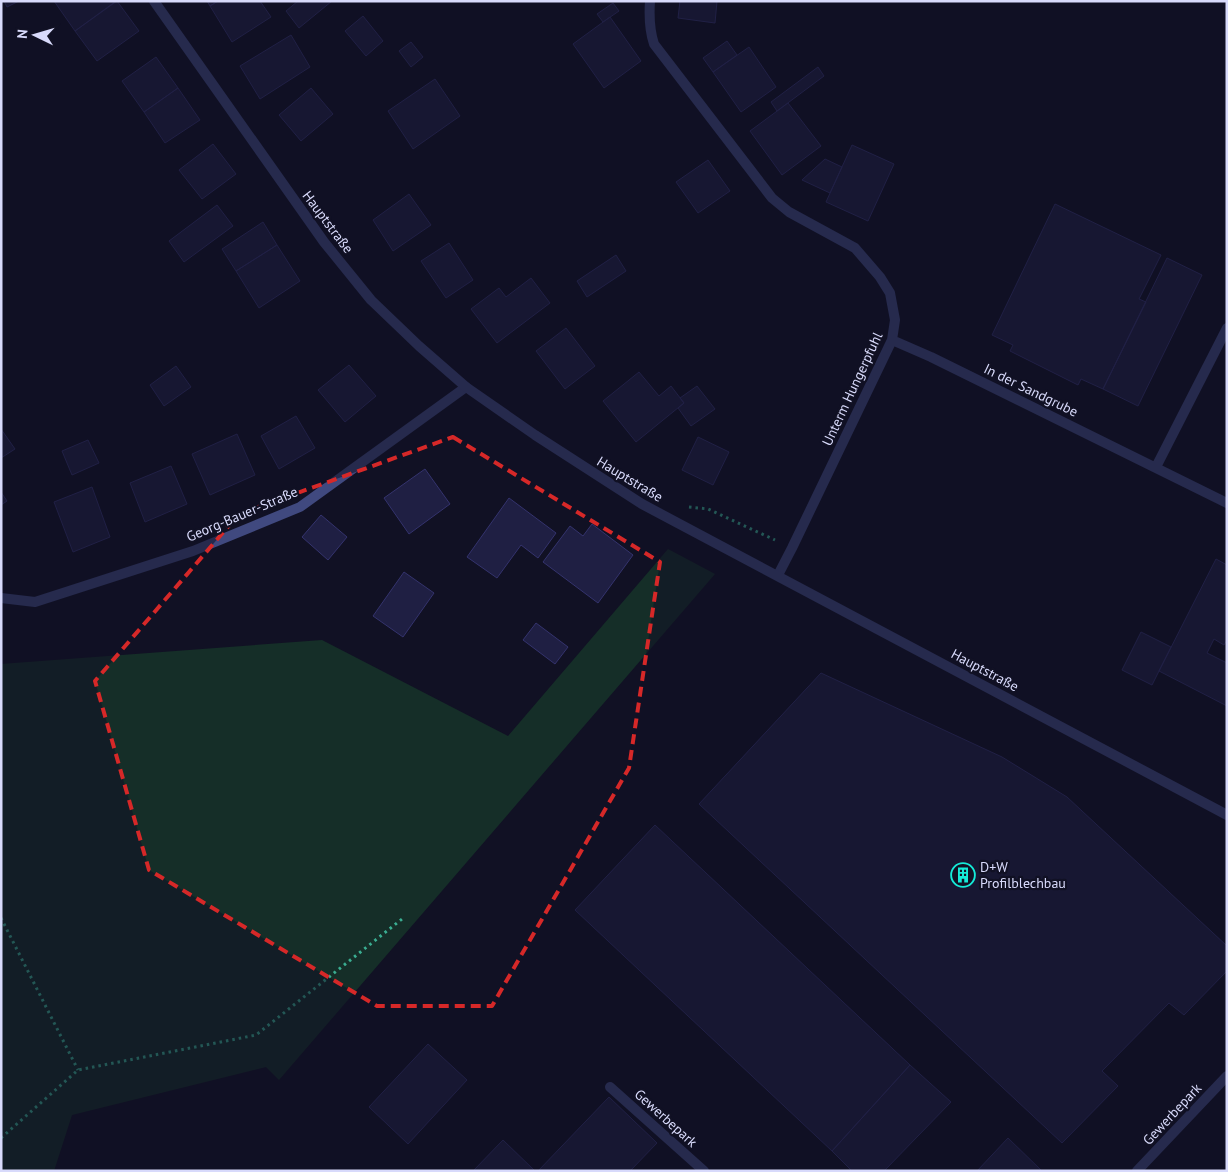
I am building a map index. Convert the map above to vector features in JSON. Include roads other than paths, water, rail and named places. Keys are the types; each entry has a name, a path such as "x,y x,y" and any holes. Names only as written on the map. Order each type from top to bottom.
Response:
{"street":[{"name":"Hauptstraße","path":"154,1 324,242 371,300 419,346 466,387 534,435 642,504 1227,815"},
{"name":"Unterm Hungerpfuhl","path":"650,1 650,31 654,44 772,198 789,212 855,248 880,277 890,293 895,320 892,340 778,575"},
{"path":"1156,467 1227,328"},
{"name":"In der Sandgrube","path":"892,340 931,357 1227,503"},
{"name":"Georg-Bauer-Straße","path":"1,598 35,602 193,551 300,507 466,387"},
{"name":"Gewerbepark","path":"1137,1171 1227,1076"},
{"name":"Gewerbepark","path":"610,1087 704,1171"}],"place":[{"name":"D+W Profilblechbau","path":"963,875"}]}
